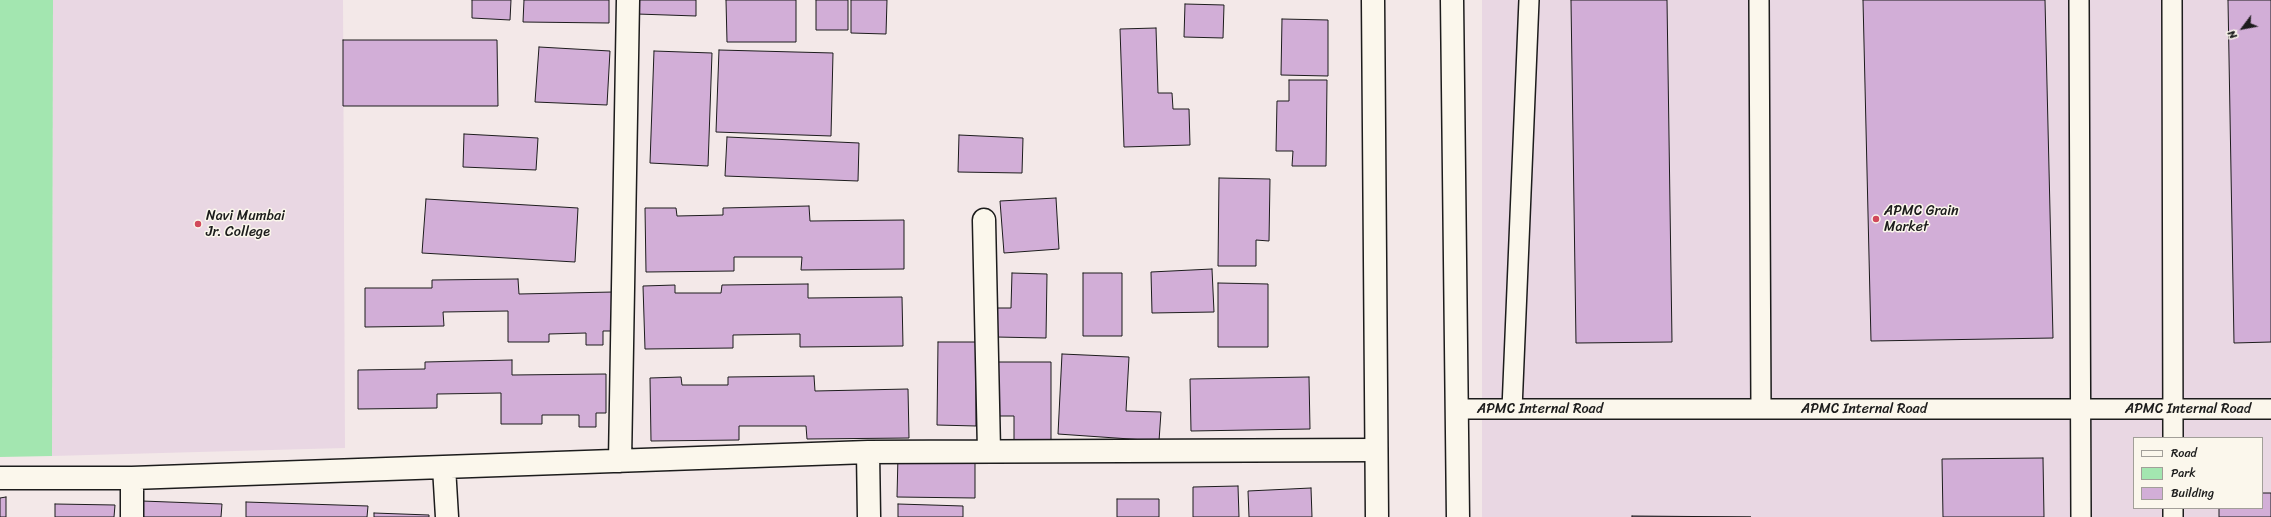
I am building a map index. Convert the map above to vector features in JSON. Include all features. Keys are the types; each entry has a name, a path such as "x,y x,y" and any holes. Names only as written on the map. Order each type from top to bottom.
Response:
{"street":[{"path":"620,461 628,0"},
{"path":"1373,0 1376,517"},
{"path":"1452,0 1458,517"},
{"path":"984,220 990,452"},
{"path":"0,478 132,478 868,452 1376,450"},
{"path":"868,452 869,517"},
{"path":"444,467 447,517"},
{"path":"132,478 132,517"}],"lane":[{"path":"1512,409 1529,0"},
{"path":"1759,0 1761,409"},
{"path":"2079,0 2081,517"},
{"path":"2172,0 2173,437"},
{"name":"APMC Internal Road","path":"1457,409 2271,409"}],"shaded area":[{"name":"Navi Mumbai Jr. College","path":"53,0 343,0 345,448 52,456"},
{"name":"APMC Grain Market","path":"1482,0 2271,0 2271,517 1482,517"}],"green space":[{"path":"0,0 53,0 52,456 0,457"}],"building":[{"path":"472,0 511,0 510,20 472,18"},
{"path":"524,0 609,0 609,23 523,22"},
{"path":"637,0 696,0 696,16 637,14"},
{"path":"726,0 796,0 796,42 727,42"},
{"path":"816,0 848,0 848,30 816,30"},
{"path":"851,0 887,0 886,34 851,33"},
{"path":"1571,0 1667,0 1672,342 1576,343"},
{"path":"1863,0 2045,0 2053,338 1871,341"},
{"path":"2228,0 2271,0 2271,342 2234,343"},
{"path":"1185,4 1224,5 1223,38 1184,37"},
{"path":"1282,19 1328,20 1328,76 1281,75"},
{"path":"1156,28 1158,93 1172,93 1173,109 1189,109 1190,145 1124,147 1120,29"},
{"path":"343,40 497,40 498,106 343,106"},
{"path":"539,47 610,51 607,105 535,102"},
{"path":"719,50 833,53 831,136 716,132"},
{"path":"654,51 712,53 708,166 650,163"},
{"path":"1289,80 1327,80 1326,166 1292,166 1293,151 1276,151 1277,101 1289,101"},
{"path":"464,134 538,138 536,170 463,167"},
{"path":"959,135 1023,138 1022,173 958,172"},
{"path":"727,137 859,143 858,181 725,176"},
{"path":"1219,178 1270,179 1269,241 1256,240 1256,266 1218,266"},
{"path":"1056,198 1059,249 1004,253 1000,201"},
{"path":"426,199 578,208 575,262 422,253"},
{"path":"809,206 810,221 904,220 904,269 801,270 802,257 734,257 734,271 646,272 645,208 676,208 677,216 723,215 723,208"},
{"path":"1212,269 1214,312 1152,313 1151,272"},
{"path":"1012,273 1047,274 1046,338 996,337 997,308 1011,308"},
{"path":"1083,273 1122,273 1122,336 1083,336"},
{"path":"518,279 519,294 613,292 613,331 603,331 603,345 586,345 586,333 549,334 549,342 508,342 508,311 443,312 444,326 365,327 365,288 432,288 432,280"},
{"path":"1218,283 1268,284 1268,347 1218,347"},
{"path":"808,284 808,298 902,297 903,346 800,347 800,334 733,335 733,348 645,349 643,286 675,285 675,293 721,293 722,285"},
{"path":"938,342 976,342 976,426 937,425"},
{"path":"1062,354 1129,357 1126,411 1161,412 1159,441 1058,434"},
{"path":"512,360 512,375 606,374 606,413 596,413 596,427 579,427 579,415 542,415 542,424 501,424 501,393 437,394 437,408 358,409 358,370 425,369 425,362"},
{"path":"997,362 1051,362 1051,441 1014,441 1014,416 996,416"},
{"path":"814,376 815,391 908,389 909,438 807,439 806,426 739,426 739,440 651,441 650,378 681,377 682,385 728,385 728,377"},
{"path":"1309,377 1310,429 1191,431 1190,379"},
{"path":"898,456 975,457 975,498 897,497"},
{"path":"2043,458 2044,517 1943,517 1942,459"},
{"path":"1238,486 1239,517 1193,517 1193,487"},
{"path":"1311,488 1312,517 1249,517 1248,491"},
{"path":"2263,493 2271,493 2271,517 2219,517 2219,509 2263,509"},
{"path":"6,497 6,517 0,517 0,498"},
{"path":"1117,499 1159,499 1159,517 1117,517"},
{"path":"142,501 222,504 221,517 142,517"},
{"path":"246,502 368,506 367,517 246,517"},
{"path":"55,504 115,505 114,517 55,517"},
{"path":"898,504 963,506 963,517 898,517"},
{"path":"374,513 429,515 429,517 374,517"},
{"path":"1632,516 1751,517 1632,517"}],"place":[{"name":"APMC Grain Market","path":"1876,219"},
{"name":"Navi Mumbai Jr. College","path":"198,224"}]}
